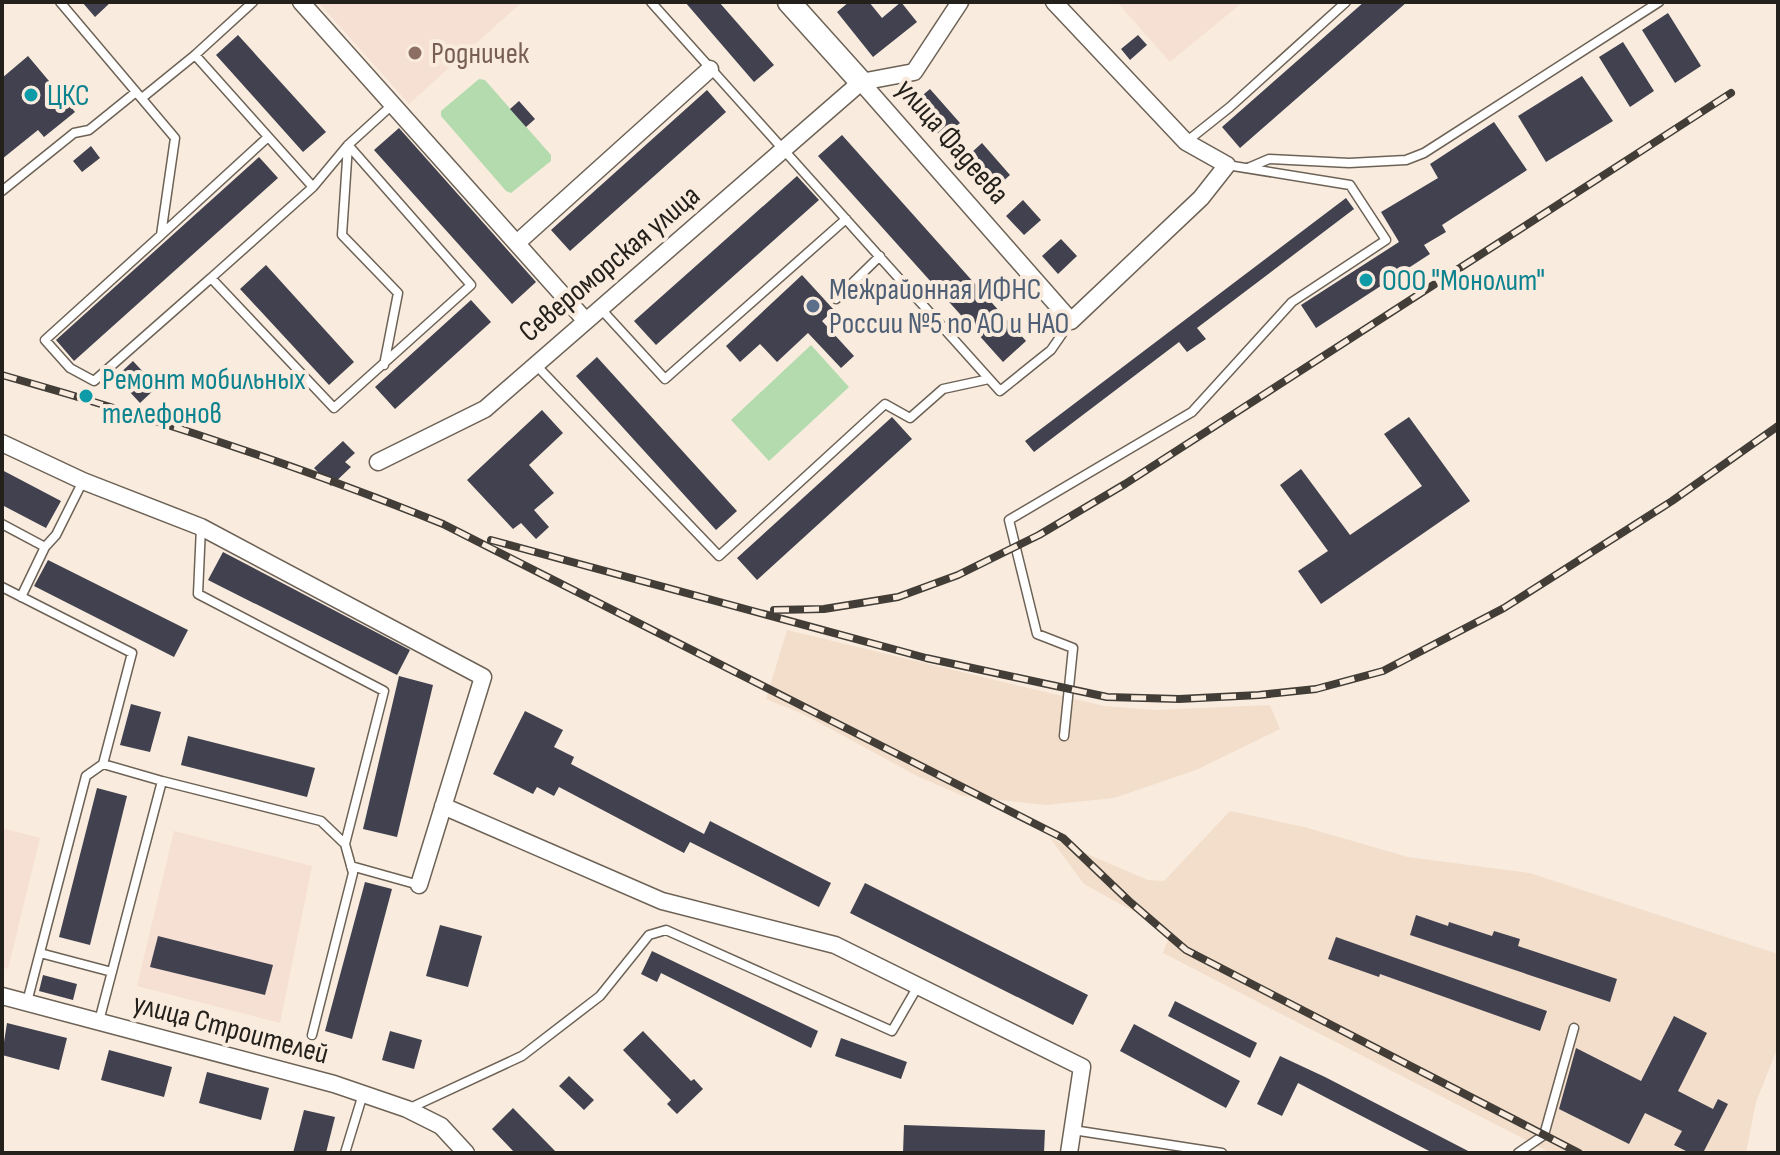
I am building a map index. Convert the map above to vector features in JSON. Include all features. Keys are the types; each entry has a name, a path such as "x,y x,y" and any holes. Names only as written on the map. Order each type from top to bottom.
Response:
{"street":[{"path":"301,2 585,320"},
{"name":"улица Фадеева","path":"789,2 1071,321"},
{"path":"1054,2 1186,142 1227,165 1201,198 1071,321"},
{"path":"861,82 914,72 953,6"},
{"path":"518,242 710,69"},
{"name":"Североморская улица","path":"378,462 485,409 534,363 861,82"},
{"path":"2,443 83,481 201,527 483,677 419,885"},
{"path":"443,806 662,901 835,945 1082,1067 1069,1153"},
{"name":"улица Строителей","path":"2,996 363,1094 407,1109 441,1126 466,1153"}],"lane":[{"path":"60,2 175,138 161,235"},
{"path":"2,191 74,133 89,130 195,55 253,2"},
{"path":"651,2 1000,391 1051,350 1071,321"},
{"path":"1186,142 1230,107 1346,2"},
{"path":"1248,169 1269,159 1349,163 1406,160 1424,153 1659,2"},
{"path":"195,55 313,187"},
{"path":"268,137 45,340 70,368 94,381 313,187 348,145 393,104"},
{"path":"211,278 334,408 471,285 348,145"},
{"path":"348,145 342,235 398,293 384,365"},
{"path":"1064,736 1073,648 1037,634 1009,520 1192,412 1292,302 1386,240 1350,185 1227,165"},
{"path":"599,307 665,379 846,219"},
{"path":"836,299 880,256"},
{"path":"534,363 719,556 885,404 910,418 943,389 989,379"},
{"path":"21,597 45,547 56,535 83,481"},
{"path":"2,524 45,547"},
{"path":"201,527 198,594 384,691 345,844 353,873 312,1035"},
{"path":"2,587 132,653 103,764 86,776 27,1002"},
{"path":"103,764 321,821 345,844"},
{"path":"99,1021 162,781"},
{"path":"351,866 419,885"},
{"path":"407,1109 522,1056 600,996 649,935 666,930 892,1031 918,986"},
{"path":"40,953 112,972"},
{"path":"1518,1153 1544,1135 1574,1028"},
{"path":"345,1153 363,1094"},
{"path":"1072,1130 1222,1153"}],"shaded area":[{"name":"Родничек","path":"318,2 522,2 409,104"},
{"path":"1117,2 1243,2 1170,62"},
{"path":"787,630 1104,706 1154,710 1270,705 1280,729 1196,770 1114,798 1046,805 963,796 917,776 805,715 766,699"},
{"path":"1230,811 1304,827 1408,857 1530,873 1778,954 1778,1047 1756,1102 1746,1153 1551,1153 1163,953 1171,932 1084,884 1050,838 1148,880 1164,881"},
{"path":"2,828 40,838 8,969 2,967"},
{"path":"174,831 312,866 280,1023 137,986"}],"green space":[{"path":"479,79 485,80 551,155 551,161 511,193 441,116 441,111"},
{"path":"811,345 849,387 769,461 731,420"}],"building":[{"path":"82,2 111,2 95,17"},
{"path":"685,2 719,2 774,65 754,82"},
{"path":"849,2 869,2 882,18 901,2 917,22 873,57 837,12"},
{"path":"1364,2 1407,2 1240,148 1222,127"},
{"path":"1668,13 1701,66 1675,83 1642,30"},
{"path":"238,35 326,132 303,152 216,55"},
{"path":"1138,35 1147,45 1130,60 1121,49"},
{"path":"1623,42 1654,91 1630,107 1599,57"},
{"name":"ЦКС","path":"28,56 75,112 44,137 38,130 2,159 2,78"},
{"path":"1582,76 1613,121 1546,162 1518,116"},
{"path":"930,89 960,123 942,138 912,104"},
{"path":"707,90 726,112 570,251 551,230"},
{"path":"519,101 535,119 526,127 510,109"},
{"path":"1494,122 1527,170 1442,225 1446,232 1424,245 1430,254 1316,328 1301,305 1399,242 1381,212 1438,178 1430,164"},
{"path":"399,128 536,282 512,304 374,150"},
{"path":"842,135 1026,341 1003,362 818,156"},
{"path":"982,143 1010,175 989,194 961,162"},
{"path":"91,146 100,158 82,172 73,161"},
{"path":"259,157 278,178 74,361 56,340"},
{"path":"797,176 819,200 656,345 634,321"},
{"path":"1346,198 1354,209 1197,328 1206,339 1187,352 1179,342 1034,452 1025,441"},
{"path":"1023,200 1041,220 1024,235 1006,216"},
{"path":"1061,239 1077,256 1058,274 1042,256"},
{"path":"266,265 354,362 329,385 240,289"},
{"path":"802,275 834,310 822,321 854,356 841,368 808,333 777,362 760,344 740,362 726,346"},
{"path":"471,300 491,322 395,409 375,387"},
{"path":"597,357 737,511 716,530 576,376"},
{"path":"133,361 157,387 140,403 116,377"},
{"path":"542,410 563,433 529,465 554,493 534,510 549,527 536,539 521,523 513,529 467,480"},
{"path":"892,417 912,439 757,580 737,558"},
{"path":"1409,417 1470,501 1321,604 1298,571 1328,551 1280,485 1301,469 1350,535 1422,486 1384,434"},
{"path":"343,441 355,453 345,462 351,467 331,486 314,468"},
{"path":"2,470 61,501 46,528 2,505"},
{"path":"223,552 410,650 397,675 208,580"},
{"path":"48,560 188,630 174,657 34,586"},
{"path":"399,676 433,685 397,837 363,829"},
{"path":"131,704 161,712 150,752 120,745"},
{"path":"525,711 563,730 554,747 574,757 571,764 704,834 710,821 831,883 819,907 690,842 684,853 559,787 554,796 537,787 533,794 493,774"},
{"path":"188,736 315,768 307,797 181,765"},
{"path":"97,788 127,796 90,945 59,937"},
{"path":"365,882 392,889 352,1039 325,1031"},
{"path":"865,883 1088,995 1073,1025 850,913"},
{"path":"1416,915 1448,926 1449,922 1492,936 1494,931 1520,939 1518,946 1617,979 1610,1002 1410,935"},
{"path":"440,925 482,936 468,987 426,976"},
{"path":"158,936 273,965 265,995 150,967"},
{"path":"1336,937 1547,1011 1540,1031 1380,974 1379,977 1328,959"},
{"path":"652,951 818,1031 811,1048 661,973 657,982 641,974"},
{"path":"43,975 77,984 73,1000 39,991"},
{"path":"1175,1001 1257,1043 1250,1058 1168,1016"},
{"path":"1674,1016 1707,1033 1678,1091 1713,1109 1718,1099 1728,1104 1703,1153 1690,1153 1674,1145 1682,1131 1645,1113 1629,1144 1559,1109 1576,1048 1641,1081"},
{"path":"7,1023 67,1038 59,1070 2,1055"},
{"path":"1134,1024 1240,1081 1226,1108 1120,1051"},
{"path":"390,1031 422,1040 414,1069 382,1060"},
{"path":"643,1031 691,1081 694,1079 703,1089 677,1114 667,1104 671,1100 623,1050"},
{"path":"841,1038 907,1062 901,1079 835,1056"},
{"path":"109,1050 172,1067 164,1097 101,1080"},
{"path":"1280,1056 1472,1153 1433,1153 1298,1083 1282,1116 1257,1104"},
{"path":"207,1072 269,1088 261,1120 199,1103"},
{"path":"569,1076 594,1100 584,1110 559,1086"},
{"path":"513,1108 557,1153 515,1153 492,1129"},
{"path":"304,1110 335,1117 326,1153 293,1153"},
{"path":"904,1125 1045,1130 1044,1153 903,1153"}],"railway":[{"path":"774,610 824,609 898,597 958,575 1039,535 1125,484 1731,93"},
{"path":"2,375 224,444 443,524 1063,838 1186,950 1579,1153"},
{"path":"491,540 926,658 1107,697 1179,699 1259,695 1316,689 1383,671 1504,608 1672,501 1778,426"}],"place":[{"name":"Родничек","path":"415,53"},
{"name":"ЦКС","path":"31,95"},
{"name":"ООО \"Монолит\"","path":"1366,280"},
{"name":"Межрайонная ИФНС России №5 по АО и НАО","path":"813,306"},
{"name":"Ремонт мобильных телефонов","path":"86,396"}]}
